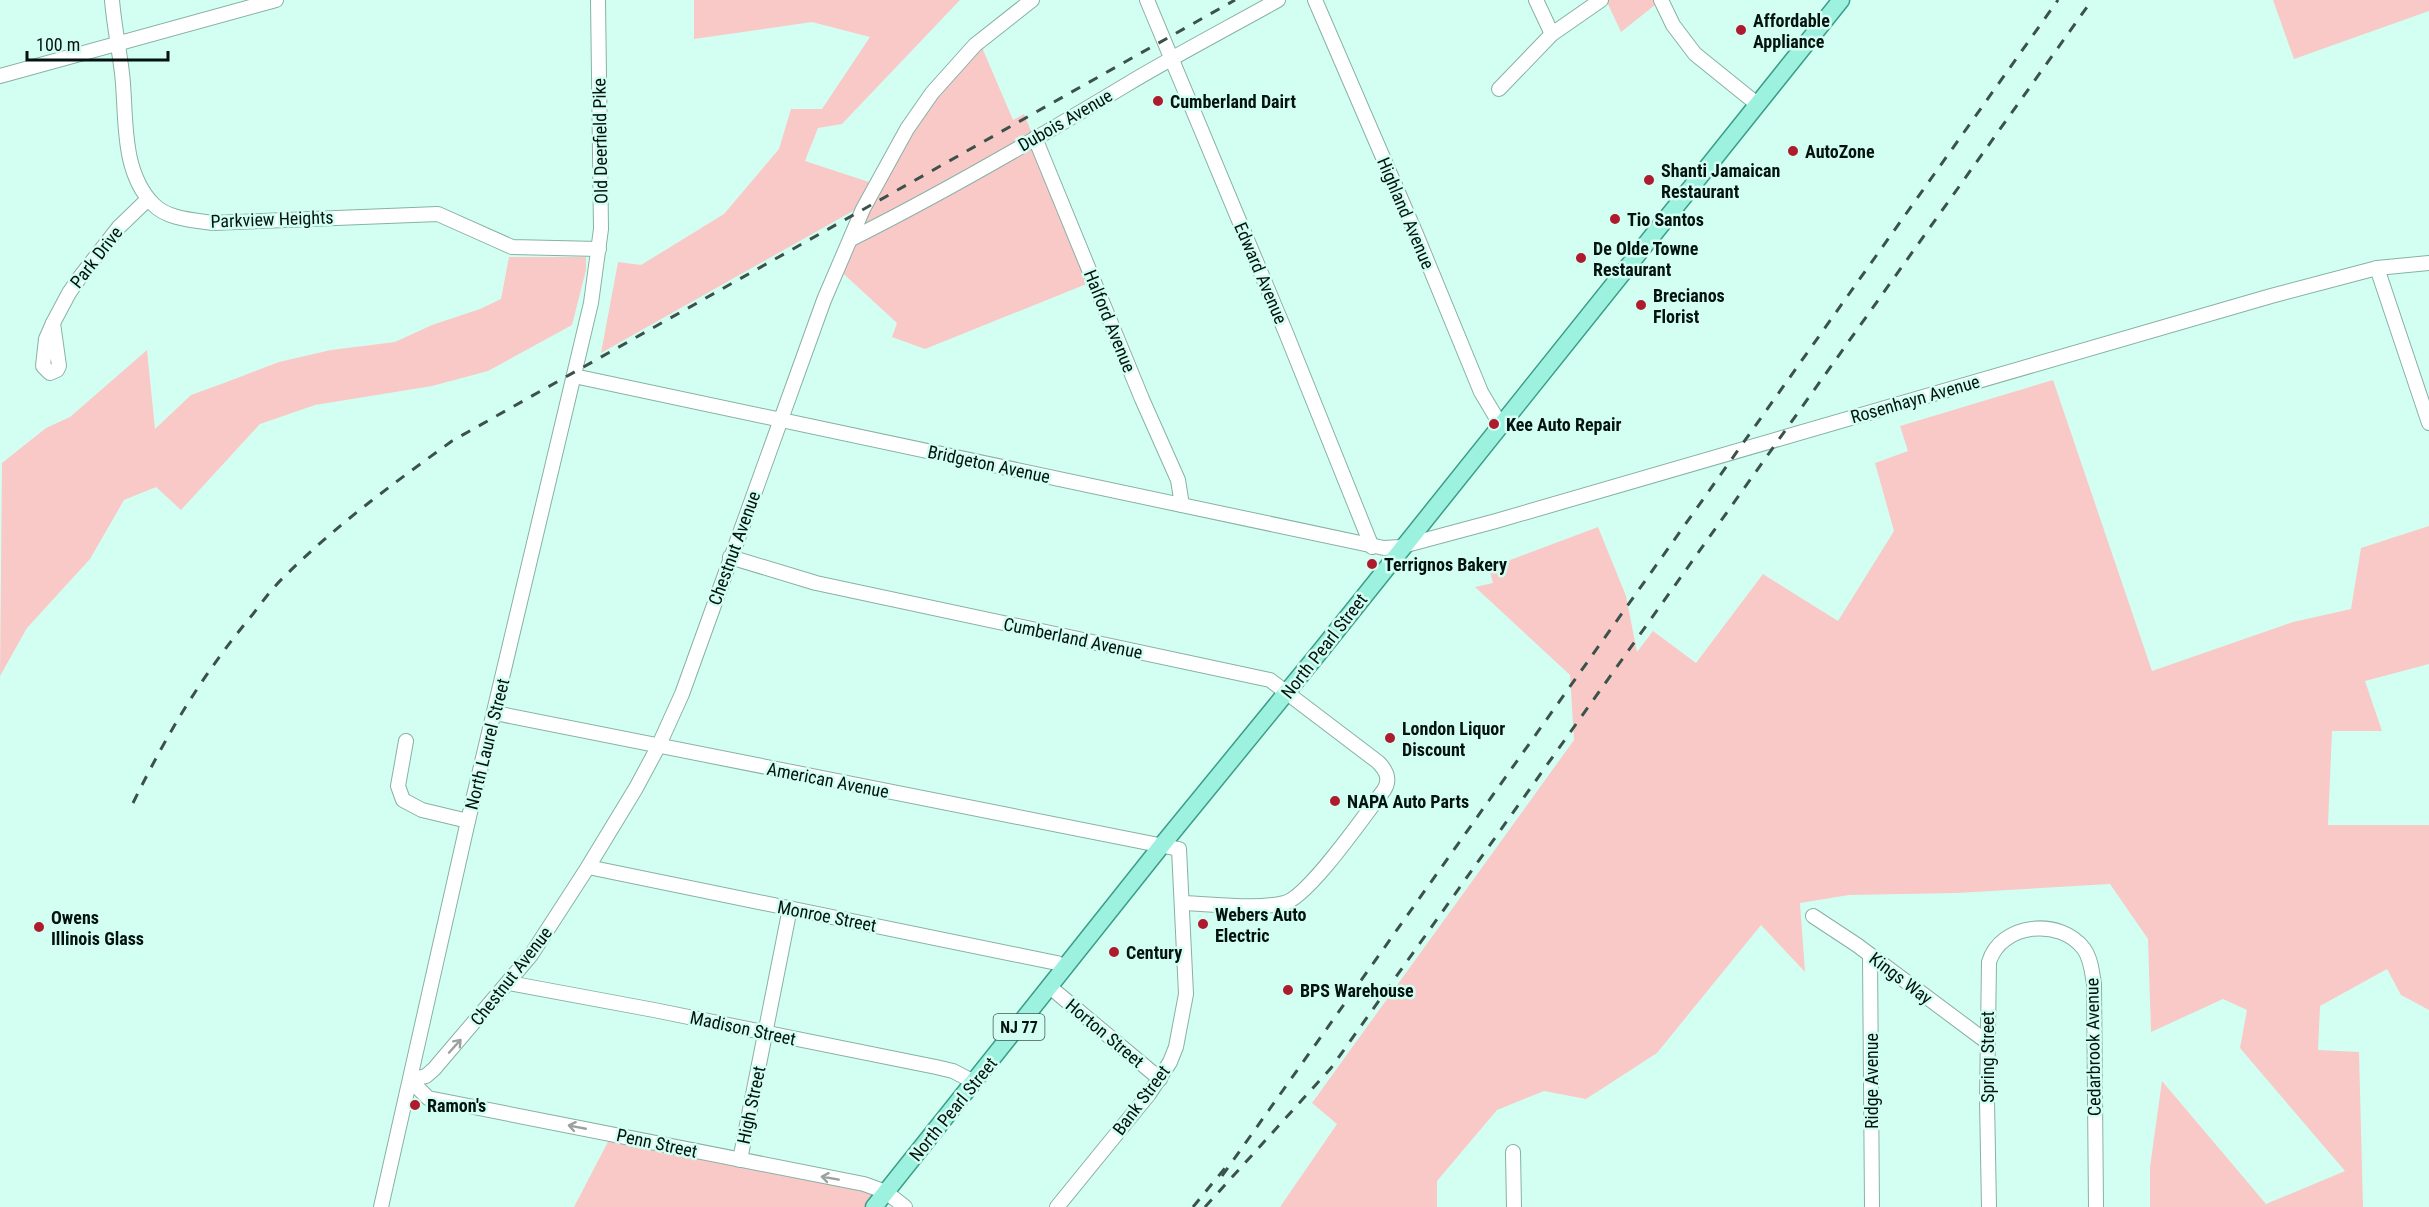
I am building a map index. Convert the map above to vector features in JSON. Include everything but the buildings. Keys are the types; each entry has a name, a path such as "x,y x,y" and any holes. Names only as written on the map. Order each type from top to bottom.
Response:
{"main road":[{"name":"North Pearl Street","path":"874,1207 1841,0"}],"street":[{"name":"Parkview Heights","path":"112,0 129,148 136,179 148,199 172,216 213,223 438,214 512,247 599,249"},
{"path":"0,76 276,0"},
{"name":"Old Deerfield Pike","path":"595,282 601,218 598,0"},
{"name":"Chestnut Avenue","path":"410,1080 426,1076 434,1069 531,955 588,867 658,747 682,694 824,300 881,175 907,129 932,93 975,45 1032,0"},
{"name":"Edward Avenue","path":"1147,0 1372,547"},
{"name":"Dubois Avenue","path":"850,239 1082,113 1172,59 1278,0"},
{"name":"Highland Avenue","path":"1315,0 1416,234 1480,392 1500,424"},
{"path":"1536,0 1552,34"},
{"path":"1499,89 1552,34 1601,0"},
{"path":"1661,0 1672,25 1695,54 1757,104"},
{"name":"Halford Avenue","path":"1035,138 1142,399 1178,480 1182,505"},
{"name":"Park Drive","path":"53,323 80,277 125,220 148,199"},
{"name":"Rosenhayn Avenue","path":"1403,546 2271,296 2377,268 2429,263"},
{"path":"2377,268 2429,423"},
{"name":"North Laurel Street","path":"381,1207 468,820 595,282"},
{"name":"Bridgeton Avenue","path":"574,376 1372,547 1403,546"},
{"name":"Cumberland Avenue","path":"730,557 816,583 1270,680 1378,762 1387,774 1387,786 1310,884 1293,900 1264,905 1183,903"},
{"name":"American Avenue","path":"495,713 1162,845"},
{"path":"406,741 398,786 403,800 422,810 468,820"},
{"name":"Bank Street","path":"1057,1207 1160,1079 1176,1047 1184,1014 1186,953 1183,903 1179,849 1162,845"},
{"name":"Monroe Street","path":"588,867 1057,963 1065,968"},
{"name":"High Street","path":"740,1160 790,908"},
{"name":"Kings Way","path":"1813,916 1870,955 1987,1042"},
{"name":"Cedarbrook Avenue","path":"2030,929 2046,927 2074,939 2084,948 2092,968 2096,1207"},
{"name":"Spring Street","path":"1989,1207 1988,973 1992,954 2007,938 2030,929"},
{"name":"Ridge Avenue","path":"1870,955 1872,1207"},
{"name":"Madison Street","path":"509,983 936,1067 953,1071 974,1082"},
{"name":"Horton Street","path":"1050,987 1160,1079"},
{"name":"Penn Street","path":"410,1080 428,1098 864,1184 886,1192 905,1207"},
{"path":"1513,1152 1514,1207"}],"shaded area":[{"path":"694,0 960,0 842,124 818,128 805,161 872,183 978,38 1013,120 1024,114 1094,281 925,349 892,337 897,323 836,267 860,207 601,353 618,262 641,265 724,214 779,149 791,109 822,109 870,37 812,22 694,39"},
{"path":"1606,0 1660,0 1660,1 1621,32"},
{"path":"2273,0 2429,0 2429,11 2294,59"},
{"path":"509,257 586,257 586,270 572,325 488,371 432,386 315,405 260,424 181,510 156,487 124,500 90,559 27,628 0,676 2,463 46,428 70,417 147,350 155,429 191,395 279,362 331,350 395,342 432,325 480,309 501,299"},
{"path":"2053,380 2152,671 2293,622 2351,609 2361,548 2429,526 2429,664 2365,681 2382,731 2332,731 2328,825 2429,825 2429,1010 2401,995 2387,969 2320,1006 2318,1050 2359,1052 2363,1207 2150,1207 2150,1167 2162,1081 2266,1204 2345,1171 2240,1048 2247,1010 2223,999 2151,1032 2148,939 2110,884 1957,893 1849,895 1800,903 1805,972 1761,925 1657,1053 1586,1099 1544,1091 1497,1110 1437,1181 1437,1207 1280,1207 1337,1124 1312,1103 1574,740 1570,675 1475,587 1493,583 1489,568 1598,527 1626,596 1637,652 1653,631 1696,663 1763,574 1838,621 1894,531 1875,463 1908,451 1900,426"},
{"path":"612,1134 886,1192 874,1207 574,1207"}],"railway":[{"path":"133,803 159,752 202,682 272,589 304,557 345,522 430,457 452,441 1235,0"},
{"path":"1222,1176 2058,0"},
{"path":"1205,1207 1331,1068 2092,0"},
{"path":"1193,1207 1225,1168"}],"place":[{"name":"Affordable Appliance","path":"1741,30"},
{"name":"Cumberland Dairt","path":"1158,101"},
{"name":"AutoZone","path":"1793,151"},
{"name":"Shanti Jamaican Restaurant","path":"1649,180"},
{"name":"Tio Santos","path":"1615,219"},
{"name":"De Olde Towne Restaurant","path":"1581,258"},
{"name":"Brecianos Florist","path":"1641,305"},
{"name":"Kee Auto Repair","path":"1494,424"},
{"name":"Terrignos Bakery","path":"1372,564"},
{"name":"London Liquor Discount","path":"1390,738"},
{"name":"NAPA Auto Parts","path":"1335,801"},
{"name":"Webers Auto Electric","path":"1203,924"},
{"name":"Owens Illinois Glass","path":"39,927"},
{"name":"Century","path":"1114,952"},
{"name":"BPS Warehouse","path":"1288,990"},
{"name":"Ramon's","path":"415,1105"}]}
